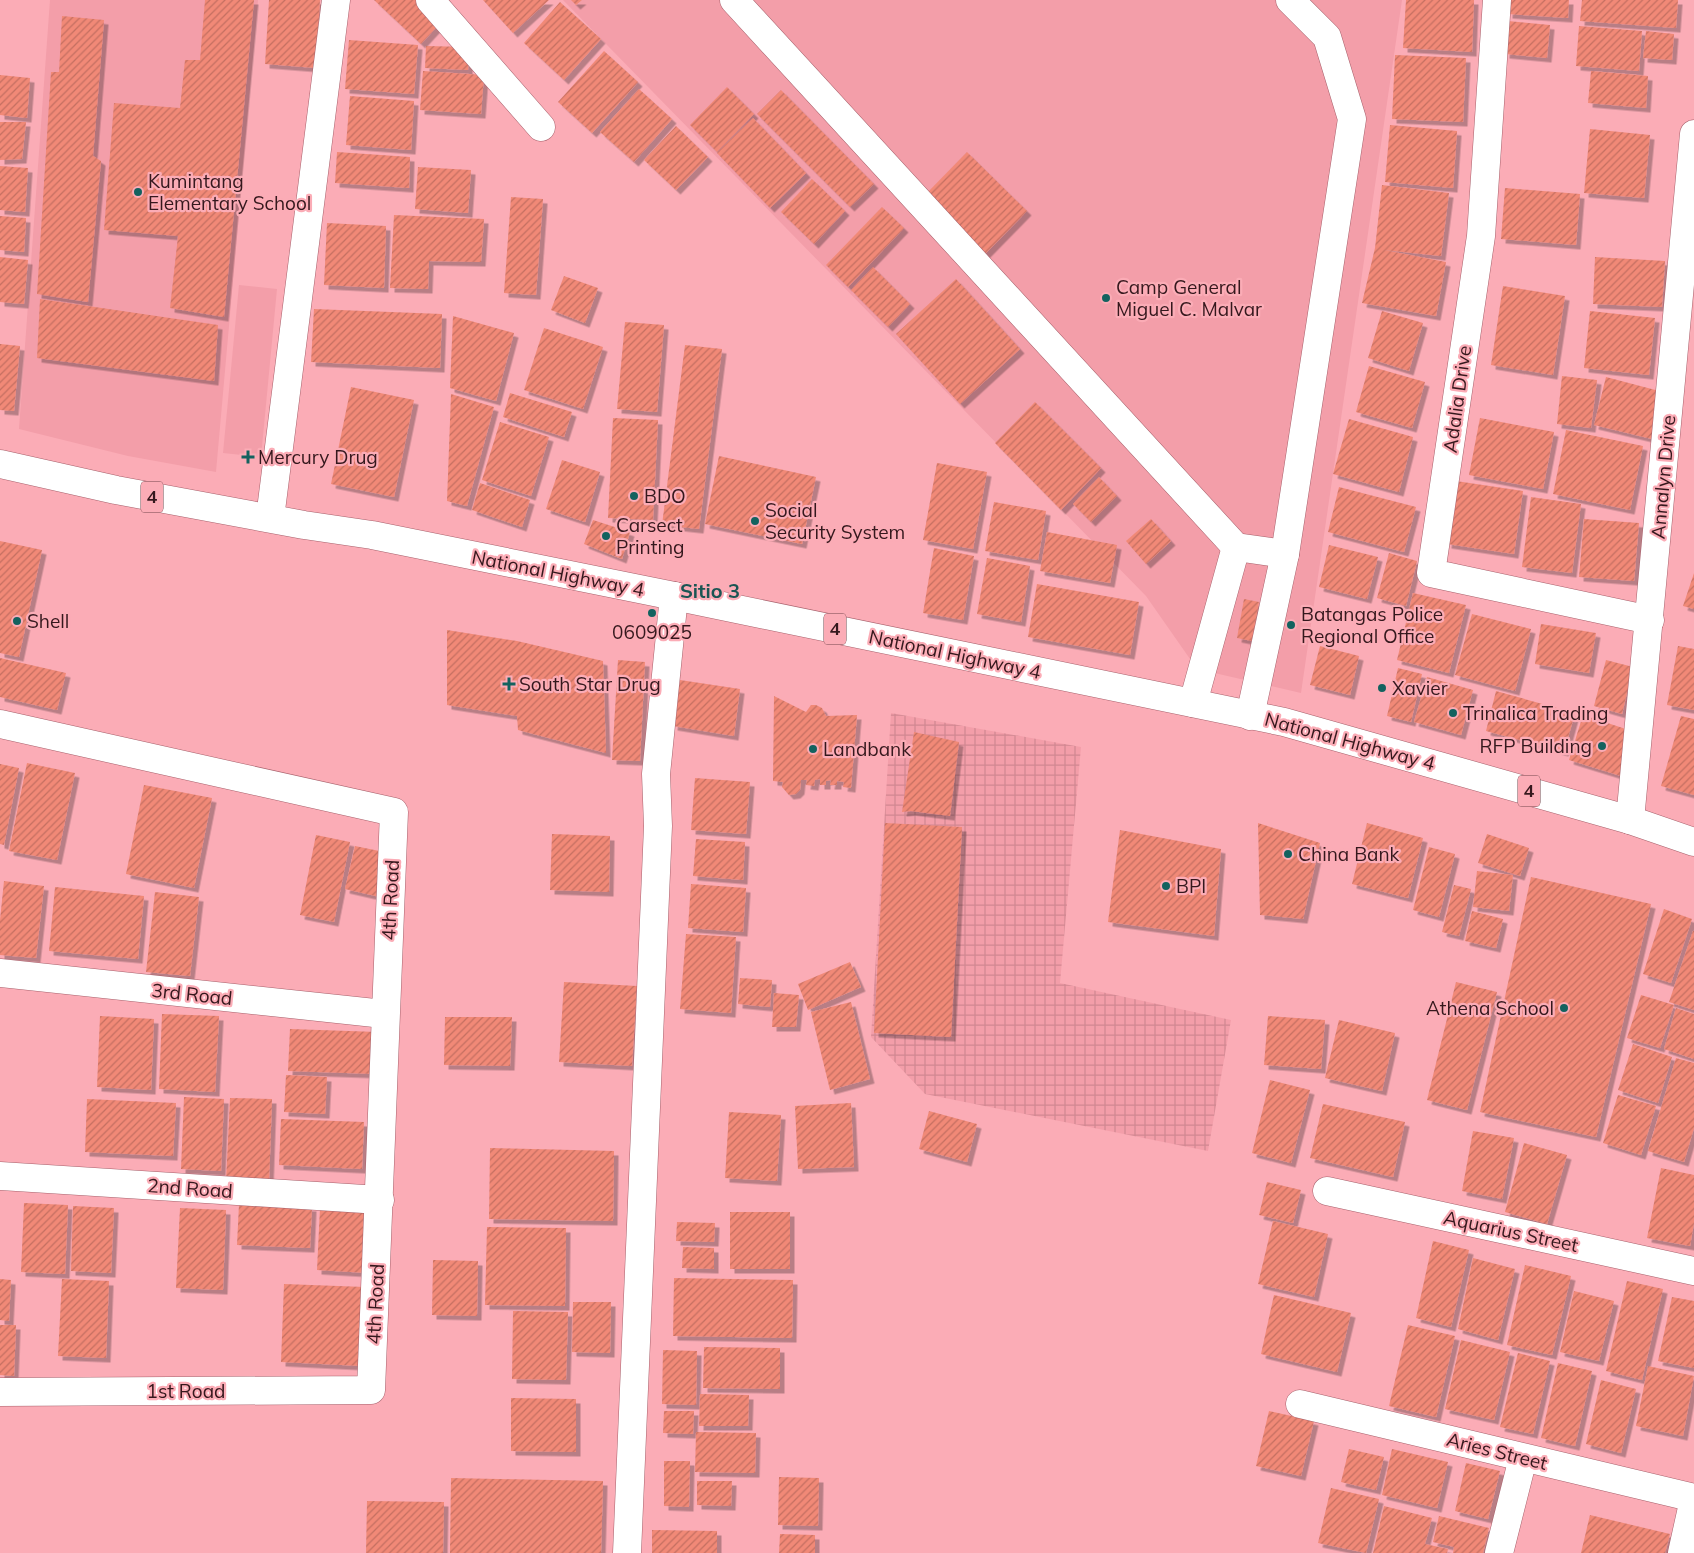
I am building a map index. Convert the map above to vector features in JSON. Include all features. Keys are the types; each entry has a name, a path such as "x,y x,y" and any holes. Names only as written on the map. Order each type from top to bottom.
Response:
{"street":[{"path":"270,518 336,0"},
{"path":"430,0 541,127"},
{"path":"734,0 1236,547 1285,554"},
{"path":"1250,716 1285,554 1352,119 1327,37 1290,0"},
{"name":"Adalia Drive","path":"1496,0 1481,236 1431,573 1650,620"},
{"name":"Annalyn Drive","path":"1630,820 1694,134"},
{"name":"National Highway 4","path":"0,464 116,490 304,525 372,535 1194,703 1334,735 1630,820 1694,842"},
{"path":"1194,703 1236,547"},
{"path":"627,1553 658,826 656,774 674,596"},
{"name":"4th Road","path":"0,724 394,812 384,1014 380,1200 371,1390"},
{"name":"3rd Road","path":"0,973 384,1014"},
{"name":"2nd Road","path":"0,1176 380,1200"},
{"name":"Aquarius Street","path":"1327,1191 1694,1271"},
{"name":"1st Road","path":"0,1392 371,1390"},
{"name":"Aries Street","path":"1300,1404 1694,1499"},
{"path":"1500,1553 1523,1458"},
{"path":"1682,1553 1694,1499"}],"shaded area":[{"name":"Kumintang Elementary School","path":"50,0 258,0 216,472 128,456 19,429"},
{"name":"Camp General Miguel C. Malvar","path":"563,0 1402,0 1301,693 1197,669 1146,596"},
{"path":"239,285 277,289 261,457 223,453"},
{"path":"891,713 1081,747 1060,983 1231,1020 1208,1151 925,1094 871,1037"}],"building":[{"path":"205,0 254,0 224,317 170,308 178,236 104,230 114,103 180,108 185,60 200,60"},
{"path":"269,0 320,0 316,68 265,64"},
{"path":"374,0 423,0 444,19 421,44"},
{"path":"483,0 549,0 513,33"},
{"path":"571,0 582,0 576,5"},
{"path":"1406,0 1474,0 1472,52 1403,48"},
{"path":"1509,0 1569,0 1568,18 1508,14"},
{"path":"1582,0 1678,0 1676,28 1580,21"},
{"path":"560,2 601,39 564,80 524,43"},
{"path":"62,16 104,20 93,156 101,161 88,302 37,294 51,72 59,72"},
{"path":"1508,21 1550,25 1547,58 1505,54"},
{"path":"1579,26 1642,31 1639,71 1576,66"},
{"path":"1646,31 1674,34 1672,60 1643,58"},
{"path":"349,40 418,45 414,94 345,89"},
{"path":"426,46 469,47 468,70 425,68"},
{"path":"604,51 638,82 592,133 558,102"},
{"path":"1395,55 1466,58 1463,122 1392,119"},
{"path":"423,71 484,75 481,114 420,110"},
{"path":"1591,71 1648,76 1646,108 1588,103"},
{"path":"0,75 30,78 27,118 0,115"},
{"path":"727,87 754,114 717,152 690,125"},
{"path":"639,89 672,119 634,162 600,132"},
{"path":"781,90 874,184 850,207 757,114"},
{"path":"350,96 414,101 411,150 346,145"},
{"path":"753,118 806,173 770,208 717,153"},
{"path":"0,122 26,122 22,159 0,160"},
{"path":"1390,125 1457,131 1453,188 1385,182"},
{"path":"676,126 708,157 676,190 644,160"},
{"path":"1590,129 1650,135 1644,198 1584,193"},
{"path":"337,152 410,157 409,188 335,183"},
{"path":"967,152 1027,211 985,254 925,195"},
{"path":"0,166 28,168 25,212 0,210"},
{"path":"418,167 471,170 468,213 415,209"},
{"path":"812,179 845,211 814,244 781,212"},
{"path":"1382,185 1449,193 1441,256 1384,250 1446,262 1436,316 1362,303 1375,248"},
{"path":"1505,188 1580,194 1576,245 1501,239"},
{"path":"511,197 543,199 536,295 504,293"},
{"path":"882,207 904,228 848,287 826,265"},
{"path":"394,215 484,219 481,262 429,261 428,289 390,288"},
{"path":"0,216 26,218 24,252 0,250"},
{"path":"327,223 386,226 384,288 324,285"},
{"path":"0,257 28,260 24,304 0,302"},
{"path":"1595,257 1665,261 1662,307 1593,304"},
{"path":"873,267 910,304 888,327 851,290"},
{"path":"564,276 598,288 585,323 551,310"},
{"path":"956,279 1020,349 960,404 896,334"},
{"path":"1503,286 1565,296 1553,375 1491,365"},
{"path":"40,299 218,325 214,381 37,358"},
{"path":"314,309 442,314 440,368 311,362"},
{"path":"1382,311 1423,323 1409,371 1368,358"},
{"path":"1590,311 1655,318 1649,375 1584,368"},
{"path":"453,316 514,333 496,401 450,388"},
{"path":"625,322 664,325 657,412 617,409"},
{"path":"544,328 603,347 583,409 524,390"},
{"path":"0,344 20,346 14,411 0,410"},
{"path":"685,345 722,349 699,529 662,525"},
{"path":"1369,366 1425,382 1412,428 1356,412"},
{"path":"1562,376 1597,380 1591,428 1557,424"},
{"path":"1606,377 1663,392 1652,439 1594,425"},
{"path":"351,387 414,400 394,497 331,484"},
{"path":"510,393 572,412 564,437 503,417"},
{"path":"451,394 494,407 467,506 447,501"},
{"path":"1035,402 1101,468 1061,510 995,443"},
{"path":"613,418 658,420 653,520 608,518"},
{"path":"1480,418 1554,432 1543,489 1469,475"},
{"path":"1349,419 1413,437 1399,492 1333,474"},
{"path":"500,422 549,437 531,496 482,480"},
{"path":"1566,430 1643,446 1630,510 1553,494"},
{"path":"719,456 816,477 802,544 705,524"},
{"path":"562,460 600,472 585,522 546,509"},
{"path":"937,463 987,472 973,549 923,540"},
{"path":"1099,477 1117,496 1091,522 1073,504"},
{"path":"1456,481 1523,491 1514,554 1447,544"},
{"path":"480,483 530,500 522,527 472,510"},
{"path":"1339,487 1416,507 1404,552 1328,532"},
{"path":"1531,497 1581,504 1572,573 1522,567"},
{"path":"994,502 1046,511 1038,560 985,551"},
{"path":"1151,519 1171,541 1146,564 1126,541"},
{"path":"1584,519 1639,523 1634,581 1579,577"},
{"path":"593,520 630,532 622,559 584,544"},
{"path":"1047,532 1117,545 1110,583 1040,571"},
{"path":"0,541 42,550 19,657 0,653"},
{"path":"1329,545 1378,557 1367,599 1319,587"},
{"path":"934,548 974,556 963,620 923,613"},
{"path":"1389,553 1417,561 1406,606 1377,598"},
{"path":"987,558 1030,566 1021,622 977,614"},
{"path":"1694,573 1694,609 1683,606"},
{"path":"1037,584 1139,602 1130,655 1028,637"},
{"path":"1413,593 1466,605 1449,673 1397,660"},
{"path":"1244,599 1259,602 1252,641 1237,638"},
{"path":"1472,614 1531,629 1515,691 1455,675"},
{"path":"1541,624 1596,633 1589,673 1535,664"},
{"path":"447,630 517,641 603,661 606,753 518,730 517,716 447,705"},
{"path":"1320,646 1359,656 1350,695 1310,685"},
{"path":"1678,646 1694,649 1694,710 1667,705"},
{"path":"0,658 66,673 57,710 0,697"},
{"path":"618,660 645,662 640,761 612,760"},
{"path":"1606,660 1633,667 1622,714 1594,706"},
{"path":"1398,668 1422,674 1411,722 1387,716"},
{"path":"1427,677 1473,690 1461,735 1414,722"},
{"path":"680,680 740,689 734,736 673,726"},
{"path":"1496,691 1575,713 1564,752 1486,731"},
{"path":"774,696 806,712 811,705 816,705 822,708 826,716 857,715 851,788 843,787 844,782 837,781 837,785 830,785 831,780 826,781 826,785 820,785 820,779 815,780 814,786 806,785 807,780 801,780 800,790 796,794 789,795 782,787 783,782 773,781"},
{"name":"RFP Building","path":"1583,715 1635,732 1621,776 1569,760"},
{"path":"1681,716 1694,719 1694,795 1661,786"},
{"path":"914,732 959,742 950,816 911,811 902,812"},
{"path":"27,763 75,773 57,860 9,851"},
{"path":"0,764 19,768 4,845 0,844"},
{"path":"695,778 750,782 746,834 691,830"},
{"path":"144,785 212,798 194,888 126,874"},
{"path":"885,823 962,827 951,1037 874,1033"},
{"path":"1258,823 1320,843 1303,919 1260,915"},
{"path":"1367,823 1423,838 1408,898 1352,884"},
{"name":"BPI","path":"1120,830 1221,849 1214,936 1108,922"},
{"path":"552,834 610,836 609,892 550,890"},
{"path":"1487,834 1529,848 1520,876 1478,863"},
{"path":"316,835 350,842 334,922 300,915"},
{"path":"696,839 745,842 743,880 693,876"},
{"path":"355,846 389,853 380,897 345,889"},
{"path":"1429,847 1455,854 1439,917 1413,910"},
{"path":"1477,871 1513,875 1509,911 1473,907"},
{"name":"Athena School","path":"1531,877 1651,904 1596,1137 1480,1112"},
{"path":"4,881 44,886 36,958 0,955 0,920"},
{"path":"691,884 746,888 743,932 688,928"},
{"path":"1454,885 1471,889 1459,936 1442,932"},
{"path":"55,887 144,896 138,959 49,951"},
{"path":"155,892 199,897 190,976 146,972"},
{"path":"1664,909 1692,919 1671,983 1643,974"},
{"path":"1472,911 1503,919 1496,948 1465,941"},
{"path":"1694,931 1694,1010 1669,1002"},
{"path":"686,934 736,937 731,1013 680,1009"},
{"path":"850,962 861,987 808,1010 798,984"},
{"path":"740,978 772,980 770,1007 738,1004"},
{"path":"564,982 637,986 632,1066 559,1062"},
{"path":"1456,982 1497,992 1467,1110 1427,1100"},
{"path":"774,993 799,995 796,1027 772,1027"},
{"path":"1641,995 1674,1005 1660,1048 1627,1038"},
{"path":"851,1002 870,1079 830,1090 811,1012"},
{"path":"1676,1008 1694,1014 1694,1059 1664,1049"},
{"path":"162,1014 219,1016 215,1092 159,1089"},
{"path":"100,1016 154,1019 151,1090 97,1087"},
{"path":"1268,1016 1325,1020 1321,1069 1264,1065"},
{"path":"445,1017 512,1017 510,1066 444,1065"},
{"path":"1339,1020 1395,1033 1382,1091 1325,1078"},
{"path":"290,1029 378,1032 376,1074 288,1071"},
{"path":"1633,1044 1672,1057 1658,1103 1618,1090"},
{"path":"1676,1058 1694,1063 1694,1128 1684,1162 1648,1151"},
{"path":"286,1075 327,1077 325,1114 284,1112"},
{"path":"1270,1080 1310,1090 1291,1163 1252,1153"},
{"path":"1618,1095 1656,1106 1641,1155 1603,1143"},
{"path":"184,1097 224,1099 221,1171 181,1169"},
{"path":"230,1098 272,1099 269,1183 226,1181"},
{"path":"87,1099 176,1103 173,1156 85,1152"},
{"path":"851,1103 854,1167 798,1169 795,1106"},
{"path":"1323,1104 1405,1122 1393,1177 1310,1158"},
{"path":"929,1111 977,1124 967,1162 919,1149"},
{"path":"729,1112 781,1115 777,1181 725,1178"},
{"path":"281,1119 364,1122 362,1169 279,1165"},
{"path":"1473,1131 1514,1138 1502,1199 1462,1191"},
{"path":"1524,1143 1567,1155 1547,1224 1505,1212"},
{"path":"490,1148 614,1151 613,1221 489,1219"},
{"path":"1661,1168 1694,1175 1694,1223 1690,1246 1647,1238"},
{"path":"1267,1182 1301,1190 1293,1223 1259,1215"},
{"path":"24,1203 68,1205 65,1274 21,1272"},
{"path":"239,1204 312,1207 310,1248 237,1245"},
{"path":"73,1206 114,1208 111,1273 71,1271"},
{"path":"180,1208 226,1210 223,1290 176,1288"},
{"path":"320,1208 371,1210 368,1273 317,1270"},
{"path":"730,1212 790,1212 790,1269 730,1269"},
{"path":"1273,1221 1328,1234 1314,1297 1258,1284"},
{"path":"677,1222 715,1223 714,1242 676,1241"},
{"path":"487,1227 566,1228 565,1306 485,1305"},
{"path":"1433,1241 1469,1250 1451,1327 1416,1318"},
{"path":"683,1247 714,1248 714,1269 682,1268"},
{"path":"1473,1258 1515,1269 1498,1340 1458,1329"},
{"path":"433,1260 478,1261 477,1316 432,1315"},
{"path":"1525,1265 1571,1276 1552,1355 1507,1345"},
{"path":"674,1278 793,1280 792,1338 673,1336"},
{"path":"0,1279 11,1280 9,1321 0,1320"},
{"path":"62,1279 109,1281 106,1358 58,1356"},
{"path":"1627,1281 1663,1289 1642,1380 1606,1371"},
{"path":"284,1284 365,1287 362,1366 281,1362"},
{"path":"1574,1291 1614,1301 1599,1361 1560,1352"},
{"path":"1274,1295 1351,1313 1337,1372 1261,1354"},
{"path":"1672,1297 1694,1301 1694,1368 1658,1361"},
{"path":"573,1302 611,1302 610,1353 572,1352"},
{"path":"513,1311 568,1312 566,1380 512,1379"},
{"path":"0,1325 16,1325 14,1376 0,1375"},
{"path":"1408,1325 1455,1336 1436,1417 1389,1406"},
{"path":"1461,1340 1510,1352 1494,1420 1445,1409"},
{"path":"704,1347 780,1348 780,1389 703,1388"},
{"path":"663,1350 697,1351 696,1405 662,1404"},
{"path":"1518,1353 1550,1361 1533,1434 1500,1427"},
{"path":"1558,1363 1592,1371 1575,1446 1541,1438"},
{"path":"1648,1366 1694,1376 1683,1436 1636,1426"},
{"path":"1601,1380 1636,1389 1621,1453 1586,1444"},
{"path":"700,1394 749,1395 748,1426 699,1426"},
{"path":"511,1398 576,1399 576,1452 511,1451"},
{"path":"664,1411 694,1411 693,1434 663,1433"},
{"path":"1269,1411 1314,1421 1301,1476 1256,1466"},
{"path":"696,1432 756,1433 755,1473 695,1472"},
{"path":"1349,1449 1384,1457 1376,1490 1341,1482"},
{"path":"1392,1449 1448,1462 1437,1508 1382,1495"},
{"path":"664,1461 690,1461 689,1507 664,1506"},
{"path":"1466,1463 1500,1471 1488,1519 1455,1511"},
{"path":"779,1477 819,1478 818,1526 778,1525"},
{"path":"451,1478 603,1481 601,1553 450,1553"},
{"path":"697,1481 732,1481 731,1506 697,1505"},
{"path":"1331,1488 1379,1499 1366,1553 1318,1543"},
{"path":"367,1501 444,1502 443,1553 366,1553"},
{"path":"1384,1506 1432,1518 1425,1544 1448,1549 1447,1553 1373,1553"},
{"path":"1590,1515 1670,1534 1665,1553 1581,1553"},
{"path":"1439,1516 1489,1528 1483,1553 1453,1553 1454,1547 1433,1542"},
{"path":"652,1530 717,1531 717,1553 652,1553"},
{"path":"780,1534 815,1535 815,1553 779,1553"}],"place":[{"name":"Kumintang Elementary School","path":"138,192"},
{"name":"Camp General Miguel C. Malvar","path":"1106,298"},
{"name":"Mercury Drug","path":"248,457"},
{"name":"BDO","path":"634,496"},
{"name":"Social Security System","path":"755,521"},
{"name":"Carsect Printing","path":"606,536"},
{"name":"0609025","path":"652,613"},
{"name":"Shell","path":"17,621"},
{"name":"Batangas Police Regional Office","path":"1291,625"},
{"name":"South Star Drug","path":"509,684"},
{"name":"Xavier","path":"1382,688"},
{"name":"Trinalica Trading","path":"1453,713"},
{"name":"RFP Building","path":"1602,746"},
{"name":"Landbank","path":"813,749"},
{"name":"China Bank","path":"1288,854"},
{"name":"BPI","path":"1166,886"},
{"name":"Athena School","path":"1564,1008"}],"district":[{"name":"Sitio 3","path":"710,591"}]}
